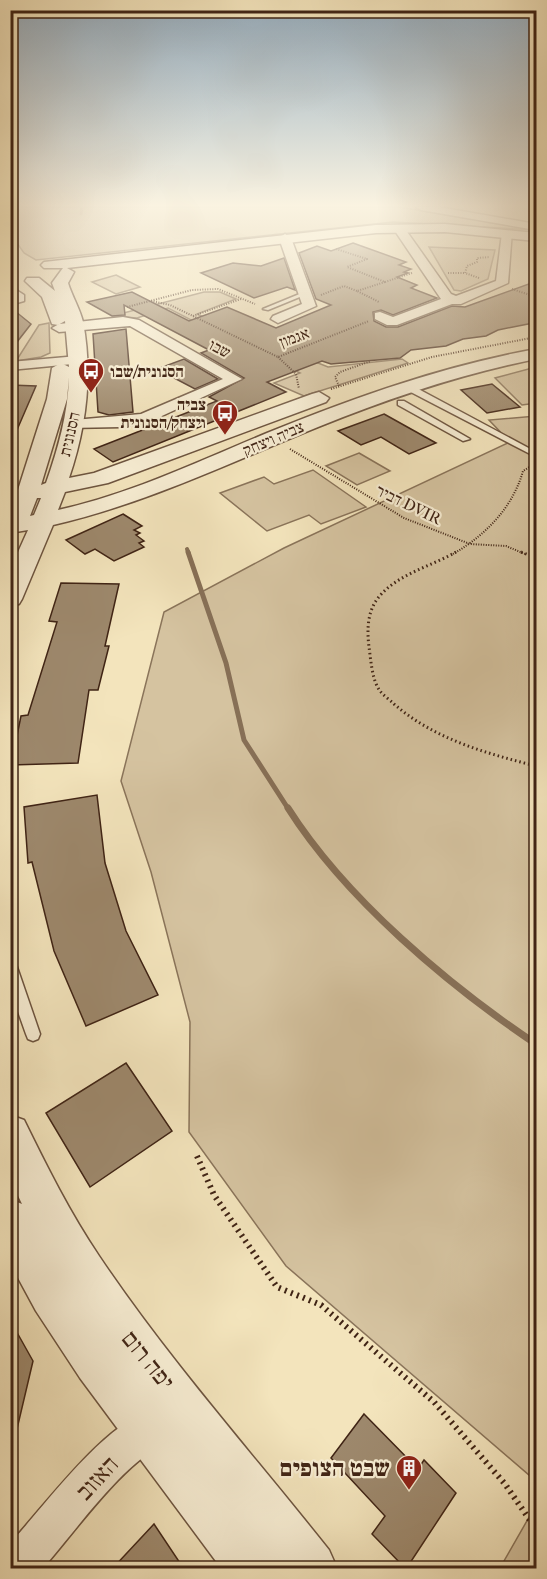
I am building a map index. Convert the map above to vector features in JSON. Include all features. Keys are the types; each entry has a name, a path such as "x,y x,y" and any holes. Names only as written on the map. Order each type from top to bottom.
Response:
{"street":[{"name":"הסנונית","path":"31,281 49,296 67,327"},
{"name":"הסנונית","path":"42,521 74,425 67,327 60,286 62,281"},
{"path":"278,319 309,306 300,281"},
{"path":"436,281 450,300"},
{"path":"380,316 392,322 450,300 462,299 502,283 502,281"},
{"path":"10,290 19,298 10,301"},
{"name":"שבו","path":"67,327 123,321 134,323 232,375 235,379 145,418 74,425"},
{"name":"צביה ויצחק","path":"19,497 100,478 344,388 460,357 537,343"},
{"name":"צביה ויצחק","path":"13,531 42,521 105,506 322,418 404,395 478,366 537,354"},
{"path":"10,366 23,363 69,361"},
{"name":"הסנונית","path":"19,497 41,452 69,361"},
{"path":"10,376 32,377"},
{"path":"10,480 41,452"},
{"path":"13,531 19,497"},
{"path":"10,599 42,521"},
{"name":"יפה רום","path":"10,1134 50,1217 83,1271 127,1334 311,1569"},
{"name":"יפה רום","path":"10,1220 52,1295 96,1362 253,1569"},
{"name":"האזוב","path":"22,1569 28,1555 109,1462 149,1429 192,1416"}],"lane":[{"path":"266,309 306,297"},
{"path":"404,395 438,404 537,454"},
{"path":"404,395 416,412 466,439"},
{"path":"416,412 438,404"},
{"path":"11,974 33,1034"}],"path":[{"path":"357,291 389,281"},
{"path":"306,297 344,286 385,306 380,316"},
{"path":"118,310 192,290 218,289 266,309"},
{"path":"193,316 242,299"},
{"name":"אגמון","path":"152,301 170,305 278,357 380,316"},
{"path":"278,357 296,374 300,384 298,391"},
{"path":"344,388 335,377 340,372 371,361"},
{"name":"דביר DVIR","path":"281,444 404,518 470,544 506,546 537,558"},
{"path":"537,462 523,471 517,493 486,531 470,544 434,565 395,581 376,600 367,627 371,665 380,691 415,719 477,751 537,766"},
{"path":"197,1156 214,1195 277,1287 321,1305 434,1402 505,1484 537,1529"}],"shaded area":[{"path":"127,281 140,287 116,294 92,282"},
{"path":"449,281 484,281 461,291 454,290"},
{"path":"204,292 220,292 236,299 197,314 280,352 263,357 168,308 137,318 112,316"},
{"path":"49,323 50,353 41,357 16,361 39,325"},
{"path":"298,355 328,367 402,359 408,363 304,396 274,383 300,373 277,362"},
{"path":"536,367 536,403 522,405 495,378"},
{"path":"536,416 536,1481 286,1266 189,1132 190,1022 151,872 121,781 164,612 284,548 510,442 489,420"},
{"path":"359,453 390,471 357,485 326,466"},
{"path":"313,470 366,507 321,524 309,515 267,531 220,493 264,477 274,484"},
{"path":"536,1505 536,1568 500,1568"}],"building":[{"path":"217,281 292,281 295,290 287,287 254,298"},
{"path":"309,281 406,281 417,285 411,288 437,298 393,315 381,310 373,312 374,321 386,327 398,327 452,306 465,307 537,281 537,314 533,323 498,330 486,336 463,339 446,346 411,350 400,358 331,364 322,361 267,382 286,392 113,462 94,449 217,401 209,397 244,378 201,353 209,350 124,305 125,315 112,316 87,302 132,292 189,321 227,307 276,328 331,305 316,299"},
{"path":"10,307 31,324 10,351"},
{"path":"126,329 133,412 109,415 98,412 93,334"},
{"path":"184,359 218,379 195,389 157,369"},
{"path":"492,384 520,407 487,413 461,390"},
{"path":"10,385 36,386 10,446"},
{"path":"384,414 436,443 409,454 381,437 361,445 338,431"},
{"path":"123,514 142,526 134,530 140,533 136,535 144,541 139,543 144,547 114,561 95,549 85,554 66,540"},
{"path":"61,583 119,584 105,646 109,646 98,690 89,690 78,763 11,765 21,716 28,715 57,622 49,621"},
{"path":"97,795 105,863 126,931 158,995 86,1026 54,951 32,862 28,863 24,807"},
{"path":"126,1063 172,1131 90,1187 46,1113"},
{"path":"10,1320 33,1361 17,1429 10,1428"},
{"name":"שבט הצופים","path":"364,1414 418,1469 424,1460 456,1493 406,1569 372,1534 385,1516 331,1458"},
{"path":"154,1524 184,1569 112,1569"}],"waterway":[{"path":"187,549 189,554"},
{"path":"188,552 226,663 244,740 289,810"},
{"path":"288,808 311,842 338,875 400,938 468,995 536,1044"}],"place":[{"name":"הסנונית/שבו","path":"91,394"},
{"name":"צביה ויצחק/הסנונית","path":"225,436"},
{"name":"שבט הצופים","path":"409,1491"}]}
